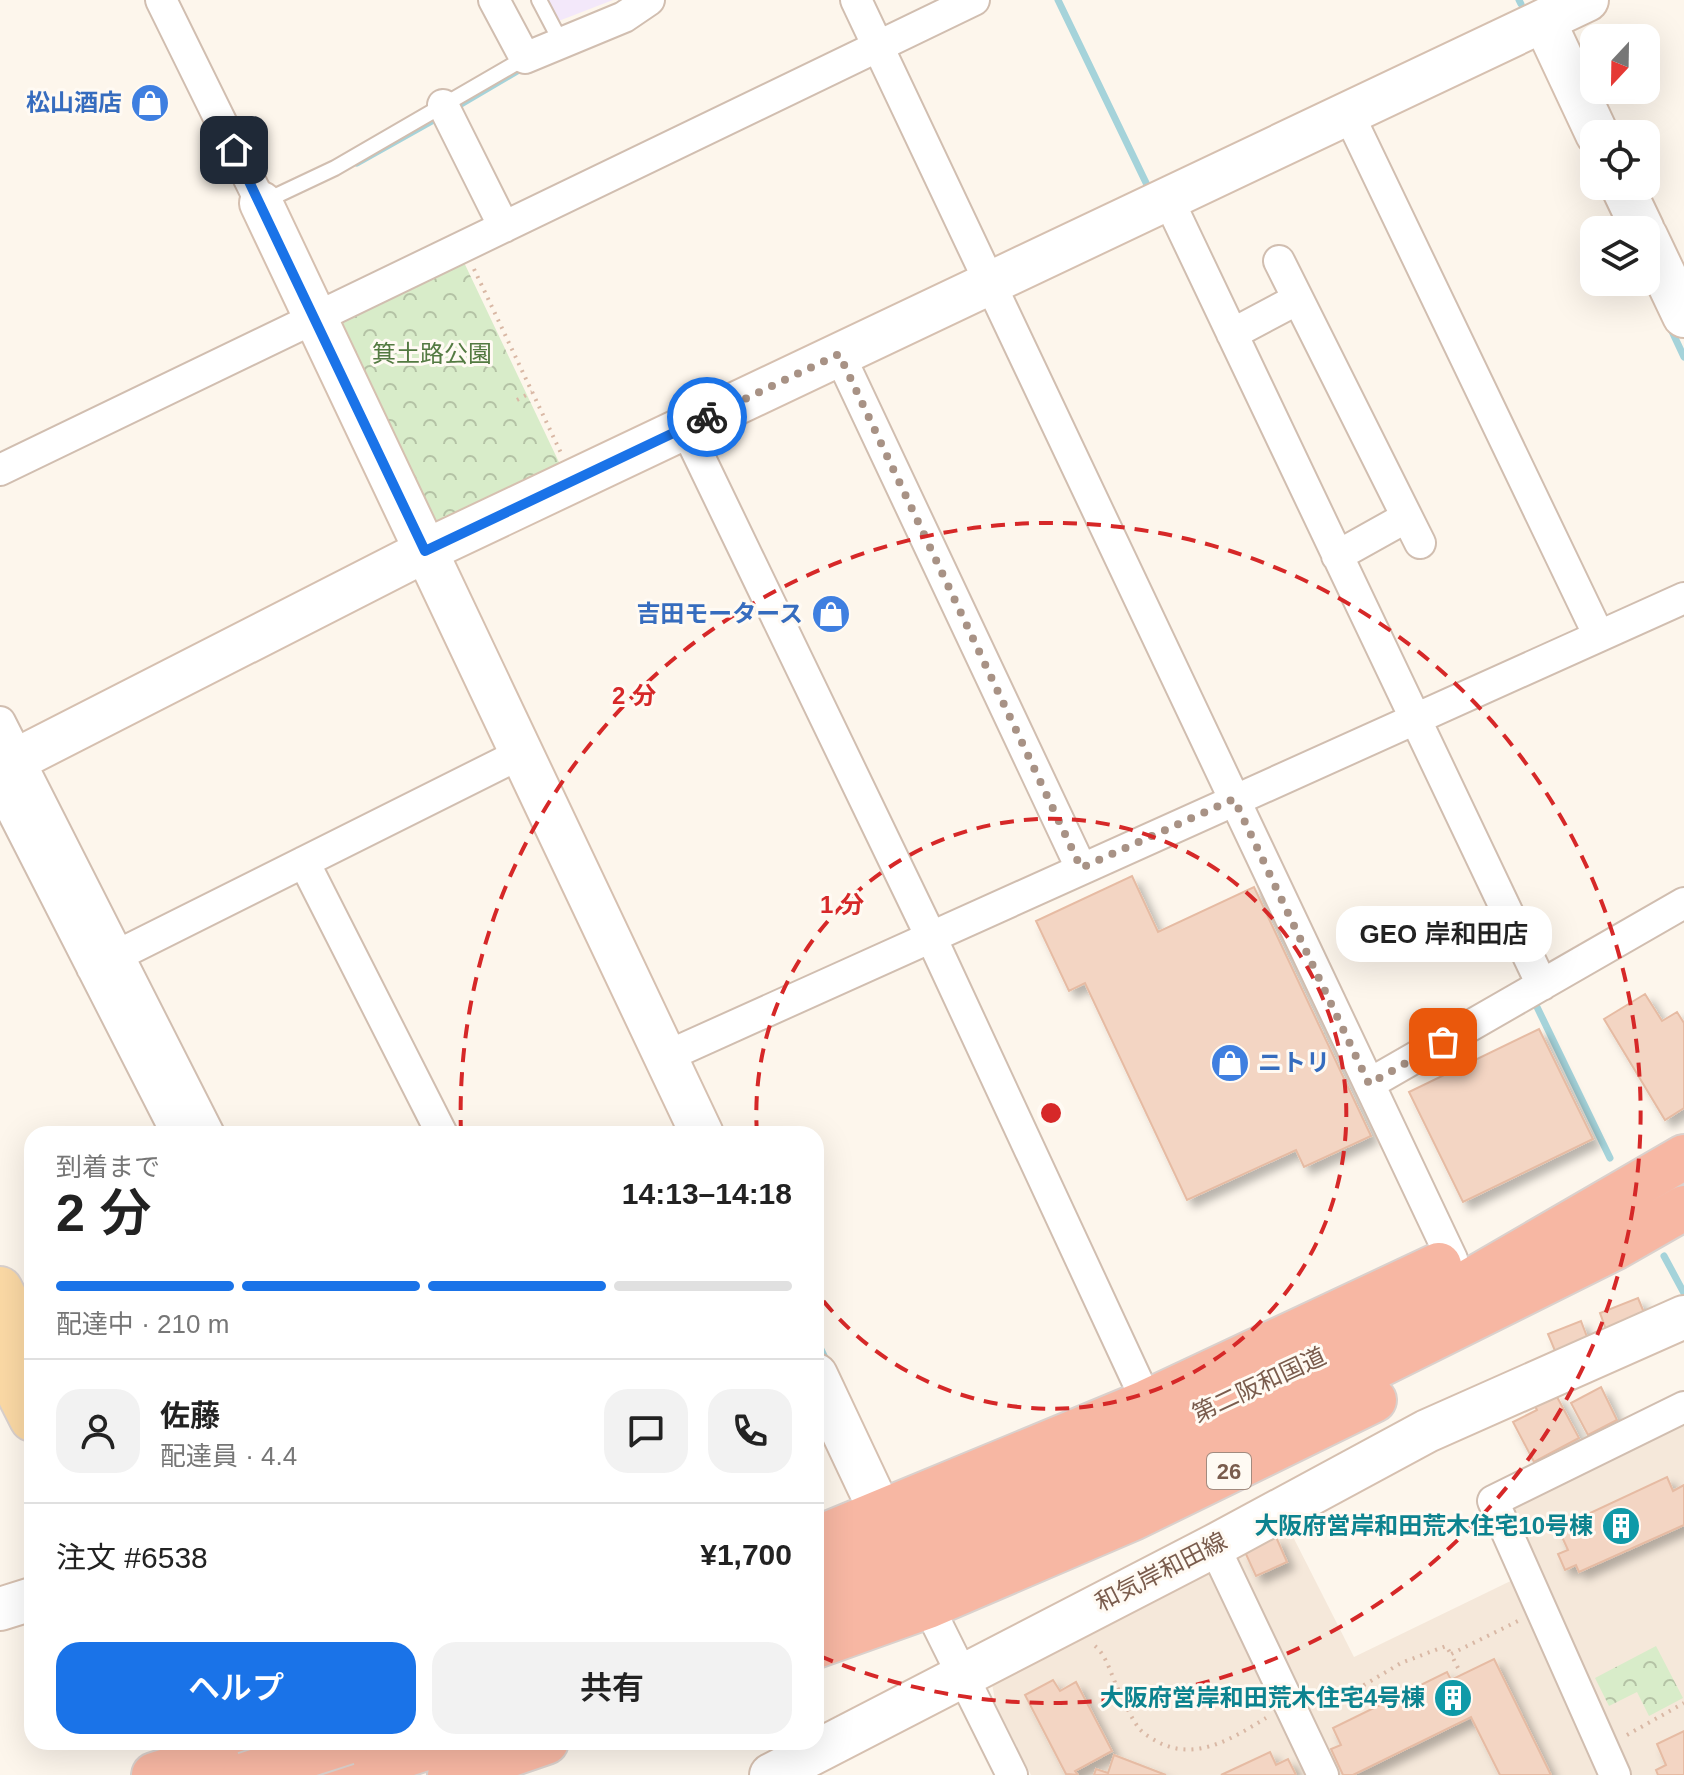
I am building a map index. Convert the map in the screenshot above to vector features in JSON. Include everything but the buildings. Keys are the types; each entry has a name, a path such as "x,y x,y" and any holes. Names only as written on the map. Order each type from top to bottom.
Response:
{"highway":[{"name":"第二阪和国道","path":"824,1607 936,1566 1359,1357 1460,1287 1684,1157"},
{"name":"26","path":"824,1536 1147,1402 1452,1259 1599,1206"},
{"name":"第二阪和国道","path":"824,1571 976,1514 1359,1357 1616,1247 1684,1208"},
{"name":"26","path":"824,1643 928,1606 1133,1518 1469,1353 1616,1247"},
{"path":"154,1775 230,1758 288,1750"},
{"path":"343,1775 420,1750"},
{"path":"450,1775 527,1757"}],"main road":[{"path":"0,1289 24,1336"},
{"path":"0,1356 24,1403"}],"street":[{"path":"161,0 261,203 698,1126"},
{"path":"494,0 525,58 624,17 649,0"},
{"path":"856,0 1452,1259"},
{"path":"0,470 974,0"},
{"path":"6,771 425,551 1348,113 1539,10 1587,0"},
{"path":"1539,10 1590,120"},
{"path":"443,105 504,227"},
{"path":"1348,113 1599,636"},
{"path":"1168,199 1542,985"},
{"path":"1279,261 1414,530 1337,556"},
{"path":"1660,265 1684,316"},
{"path":"1232,334 1298,299"},
{"path":"839,354 1081,868"},
{"path":"685,427 931,937 1147,1402"},
{"path":"665,1057 1684,598"},
{"path":"0,722 6,771 105,962 204,1126"},
{"path":"105,962 522,753"},
{"path":"304,862 438,1126"},
{"path":"1369,1084 1684,903"},
{"path":"105,962 174,1126"},
{"name":"和気岸和田線","path":"824,1747 1214,1546 1427,1431 1684,1317"},
{"path":"824,1392 881,1513"},
{"path":"1610,1762 1493,1501 1684,1407"},
{"path":"1214,1546 1323,1775"},
{"path":"0,1609 24,1602"},
{"path":"928,1606 1012,1775"},
{"name":"和気岸和田線","path":"771,1775 818,1750"}],"lane":[{"path":"539,0 561,42"},
{"path":"261,203 335,168 525,58"}],"path":[{"path":"463,247 574,480"},
{"path":"517,400 532,392"},
{"path":"1451,1654 1541,1609"},
{"path":"1089,1643 1098,1647 1103,1654 1139,1729 1177,1750 1197,1750 1216,1745 1292,1710 1354,1691 1401,1663 1446,1646 1458,1668"},
{"path":"1610,1762 1684,1703"}],"shaded area":[{"path":"545,0 613,0 556,22"},
{"path":"1684,1417 1684,1775 1031,1775 996,1706 990,1672 1284,1519 1354,1657 1533,1570 1510,1517 1512,1506"}],"green space":[{"name":"箕土路公園","path":"460,254 566,477 438,527 339,321"},
{"path":"1656,1646 1683,1698 1649,1716 1637,1692 1609,1706 1595,1678"}],"waterway":[{"path":"1058,0 1149,189"},
{"path":"1519,0 1521,4"},
{"path":"456,107 524,67"},
{"path":"357,163 439,117"},
{"path":"1669,325 1684,357"},
{"path":"1537,1007 1610,1158"},
{"path":"1664,1256 1684,1293"},
{"path":"824,1356 827,1362"}],"way so far":[{"path":"707,417 839,354 1081,868 1234,799 1369,1084 1443,1042"}],"place":[{"name":"松山酒店","path":"150,103"},
{"name":"吉田モータース","path":"831,614"},
{"name":"GEO 岸和田店","path":"1443,1042"},
{"name":"ニトリ","path":"1230,1063"},
{"name":"大阪府営岸和田荒木住宅10号棟","path":"1621,1526"},
{"name":"大阪府営岸和田荒木住宅4号棟","path":"1453,1698"}],"route":[{"path":"234,150 425,551 707,417"}]}
